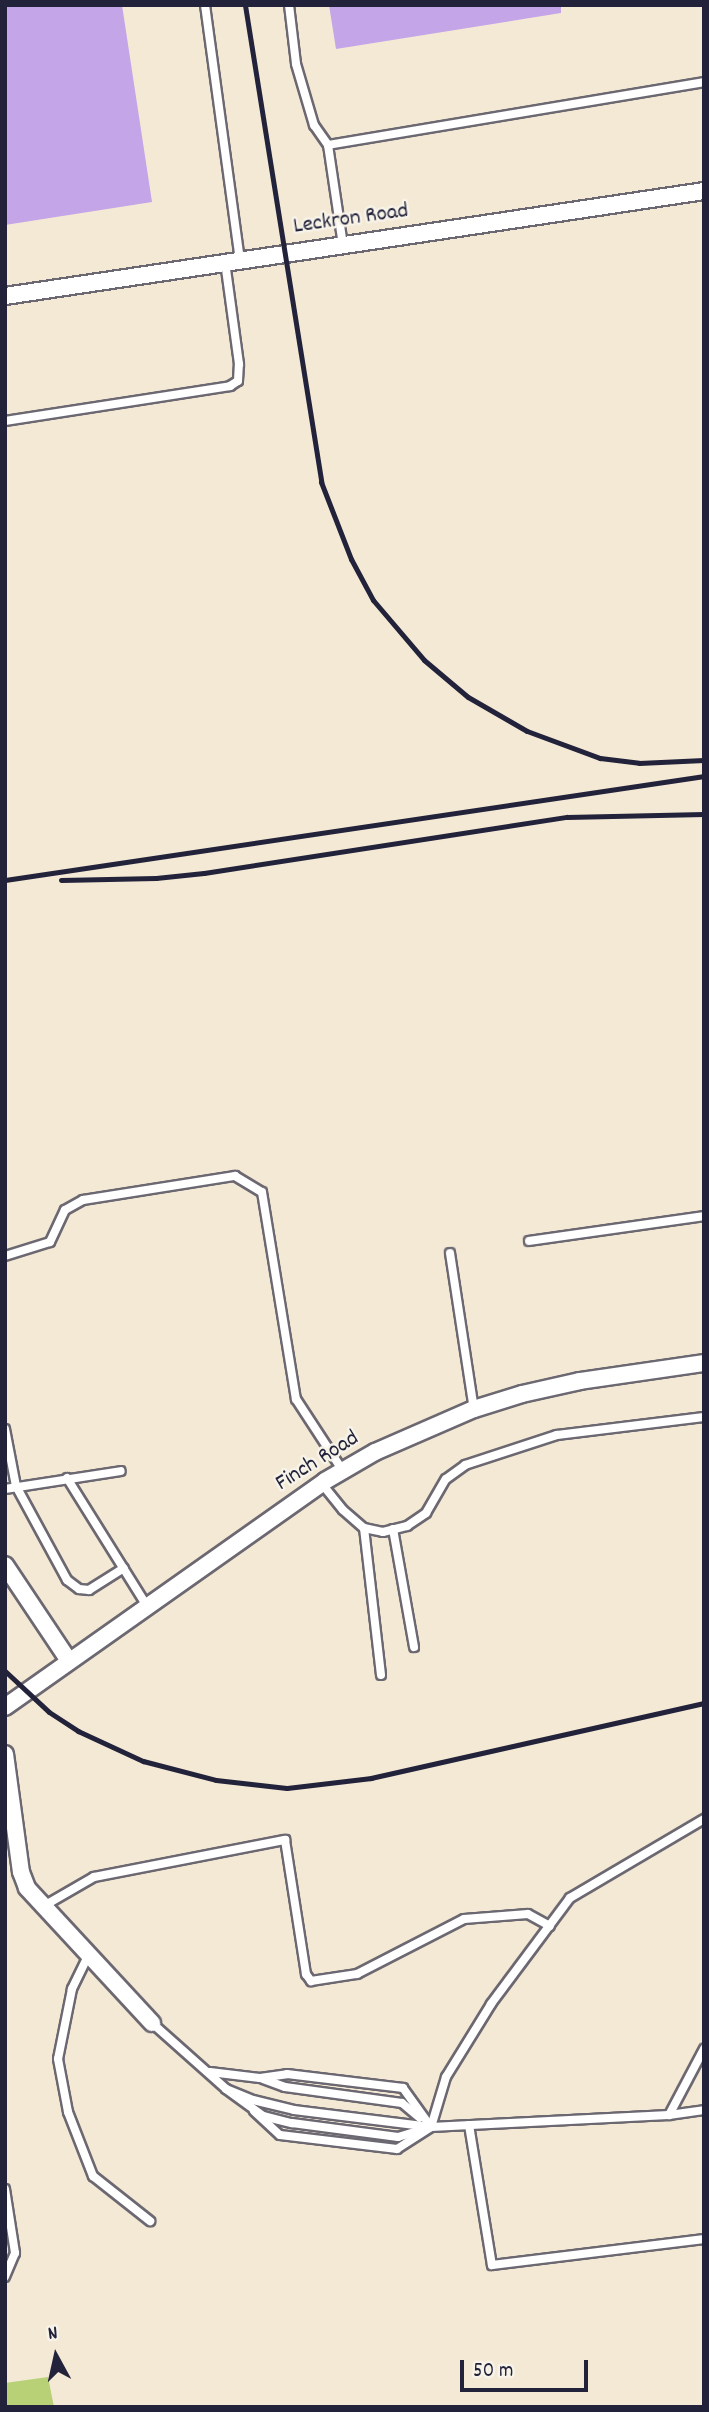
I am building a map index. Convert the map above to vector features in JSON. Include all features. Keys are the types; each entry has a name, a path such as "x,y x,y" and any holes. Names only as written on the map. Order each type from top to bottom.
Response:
{"street":[{"name":"Leckron Road","path":"5,296 704,191"},
{"name":"Finch Road","path":"5,1707 322,1484 419,1431 474,1409 580,1381 704,1363"},
{"path":"5,1565 69,1661"},
{"path":"5,1754 21,1872 27,1888 42,1908 152,2023"}],"lane":[{"path":"5,421 230,386 238,381 232,261 205,5"},
{"path":"289,5 296,64 314,125 328,145 343,245"},
{"path":"328,145 704,82"},
{"path":"5,1255 50,1242 65,1210 83,1200 235,1176 262,1192 296,1399 343,1471"},
{"path":"528,1241 704,1216"},
{"path":"450,1253 474,1409"},
{"path":"322,1484 342,1510 364,1528 383,1532 407,1526 426,1513 446,1479 465,1465 557,1435 704,1417"},
{"path":"5,1429 16,1486 67,1580 74,1587 89,1590 124,1568"},
{"path":"5,1489 121,1471"},
{"path":"67,1478 147,1606"},
{"path":"364,1528 381,1675"},
{"path":"393,1529 414,1647"},
{"path":"152,2023 280,2135 397,2149 431,2127 446,2077 491,2004 570,1898 704,1819"},
{"path":"42,1908 94,1877 285,1840 306,1974 313,1982 357,1974 464,1919 527,1914 550,1926"},
{"path":"88,1956 72,1989 58,2059 68,2112 93,2176 150,2221"},
{"path":"669,2115 704,2049"},
{"path":"209,2072 260,2078 285,2087 402,2103 431,2127"},
{"path":"260,2078 287,2074 403,2088 431,2127"},
{"path":"226,2088 253,2100 294,2110 431,2127 669,2115 704,2110"},
{"path":"254,2111 292,2123 398,2137 431,2127"},
{"path":"469,2125 492,2265 704,2239"},
{"path":"5,2189 15,2253 6,2270"}],"green space":[{"path":"48,2377 54,2407 5,2407 5,2383"}],"building":[{"path":"122,5 152,202 5,225 5,7"},
{"path":"329,5 561,5 561,13 336,49"}],"railway":[{"path":"245,5 321,482 351,559 373,600 424,660 468,697 527,731 600,758 639,763 704,760"},
{"path":"5,880 704,776"},
{"path":"61,880 156,878 204,873 567,817 704,814"},
{"path":"5,1671 49,1712 78,1731 143,1761 216,1780 287,1788 371,1778 704,1703"}]}
